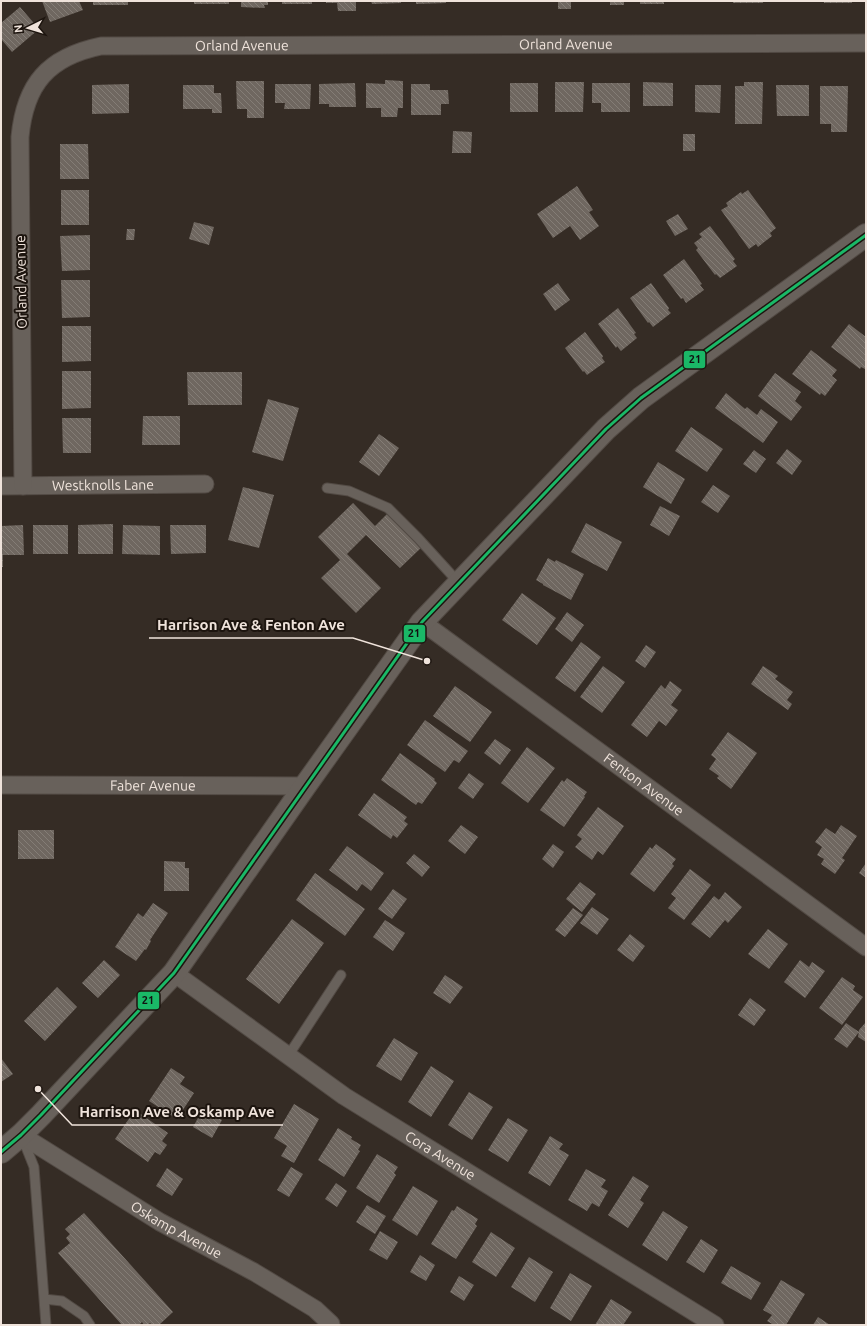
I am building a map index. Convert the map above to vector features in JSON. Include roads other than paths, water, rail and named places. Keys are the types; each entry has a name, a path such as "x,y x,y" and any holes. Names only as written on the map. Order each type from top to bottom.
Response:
{"main road":[{"path":"1,1152 21,1135 174,973 422,622 606,429 641,398 866,235"}],"street":[{"name":"Orland Avenue","path":"23,486 20,131 27,100 36,83 49,69 64,57 82,50 101,46 866,43"},
{"name":"Westknolls Lane","path":"1,486 205,484"},
{"name":"Fenton Avenue","path":"422,622 866,947"},
{"name":"Faber Avenue","path":"1,784 305,786"},
{"name":"Cora Avenue","path":"174,973 344,1096 715,1325"},
{"name":"Oskamp Avenue","path":"21,1135 160,1222 254,1272 315,1309 330,1324"}],"lane":[{"path":"327,488 349,492 388,508 413,532 459,583"},
{"path":"288,1056 341,975"},
{"path":"21,1135 34,1167 46,1325"},
{"path":"44,1299 62,1301 84,1316 90,1325"}],"place":[{"name":"Harrison Ave & Fenton Ave","path":"427,661"},
{"name":"Harrison Ave & Oskamp Ave","path":"38,1089"}]}
